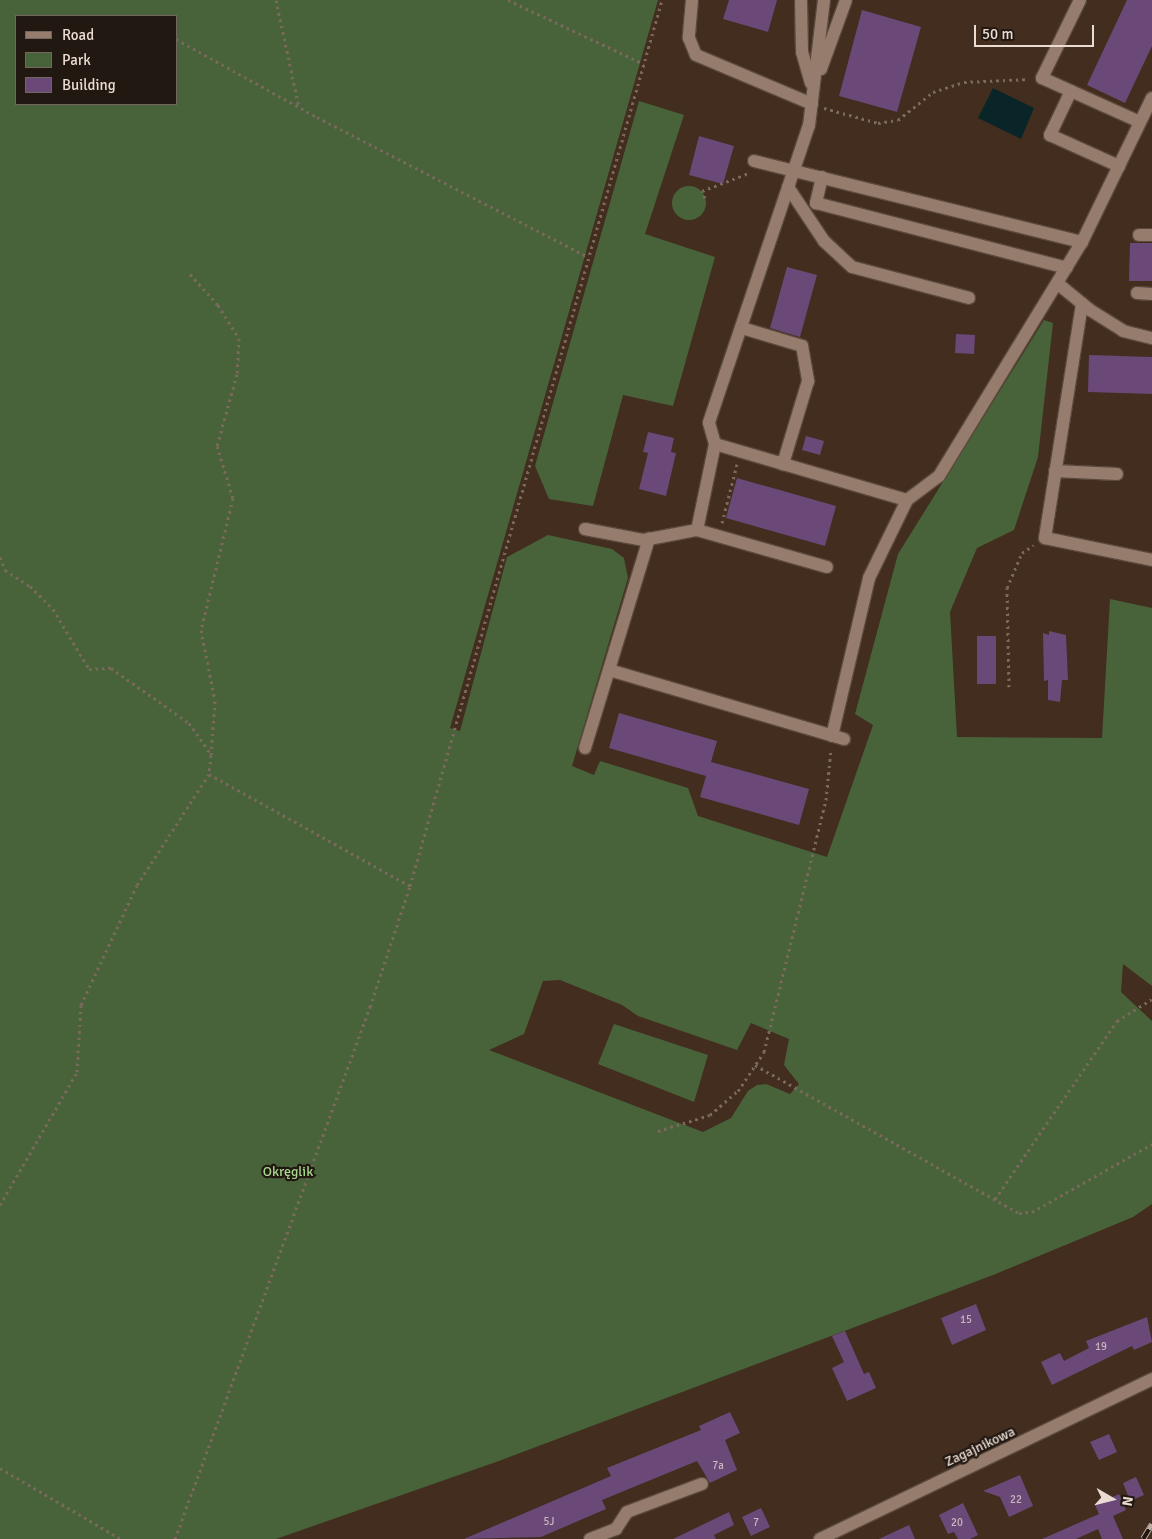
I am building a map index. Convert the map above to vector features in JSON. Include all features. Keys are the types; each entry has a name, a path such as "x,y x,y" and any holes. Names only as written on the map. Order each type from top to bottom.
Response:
{"street":[{"path":"692,0 689,38 696,55 812,104"},
{"path":"801,0 802,52 813,90"},
{"path":"696,530 715,444 709,423 794,170 812,104 824,0"},
{"path":"813,90 846,0"},
{"path":"1080,0 1042,78 1140,122"},
{"path":"1070,91 1050,135 1119,166"},
{"path":"609,670 838,738 869,578 907,500 939,476 1067,268 1082,242 1152,98"},
{"path":"754,161 1082,242"},
{"path":"822,177 816,203 1067,268"},
{"path":"788,187 824,241 852,267 969,298"},
{"path":"1057,283 1082,304 1123,331 1152,338"},
{"path":"1137,294 1152,294"},
{"path":"1082,304 1045,538 1152,560"},
{"path":"742,328 802,346 808,381 784,464"},
{"path":"715,444 907,500"},
{"path":"1055,472 1117,474"},
{"path":"585,529 649,539 696,530 827,567"},
{"path":"585,748 649,539"},
{"name":"Zagajnikowa","path":"820,1539 1152,1379"},
{"path":"590,1539 616,1529 627,1512 702,1484"}],"path":[{"path":"276,0 299,107"},
{"path":"508,0 644,64"},
{"path":"175,1539 366,1016 410,886 662,0"},
{"path":"178,39 299,107 588,257"},
{"path":"812,104 878,123 898,120 933,92 964,82 1042,78"},
{"path":"705,198 702,191 771,165"},
{"path":"0,1205 77,1072 80,1005 137,885 209,774 215,701 202,630 233,498 218,446 237,374 239,338 218,305 190,274"},
{"path":"718,536 741,451"},
{"path":"1009,687 1007,588 1022,553 1045,538"},
{"path":"0,557 6,570 30,586 53,609 89,669 111,668 135,682 156,702 174,710 189,723 211,755"},
{"path":"658,1131 710,1115 738,1091 764,1052 826,800 838,738"},
{"path":"209,774 410,886"},
{"path":"995,1199 1117,1021 1152,999"},
{"path":"755,1065 1019,1213 1032,1212 1152,1144"},
{"path":"0,1468 121,1539"}],"green space":[{"name":"Okręglik","path":"0,0 658,0 450,728 460,731 507,557 548,535 612,549 624,558 628,578 572,766 594,775 600,761 688,788 698,816 827,857 873,725 855,714 898,554 1044,320 1053,323 1038,457 1014,530 977,548 950,612 957,737 1102,738 1110,599 1152,608 1152,986 1123,964 1121,992 1152,1021 1152,1204 1133,1217 993,1275 496,1462 276,1539 0,1539","holes":["560,980 622,1005 638,1016 737,1050 751,1023 789,1039 784,1065 799,1084 790,1094 766,1084 757,1085 748,1091 731,1118 703,1132 489,1050 524,1034 543,981"]},
{"path":"639,101 684,115 645,234 715,257 673,406 623,395 593,506 549,499 535,466"},
{"path":"689,186 696,187 701,191 705,196 705,210 701,215 696,219 689,220 682,219 677,215 673,210 672,203 673,196 677,191 682,187"},
{"path":"614,1024 708,1055 694,1102 598,1064"}],"water":[{"path":"993,88 1034,108 1021,139 978,118"}],"building":[{"path":"729,0 777,0 768,32 723,19"},
{"path":"1127,0 1152,0 1152,46 1125,103 1087,85"},
{"path":"862,10 921,27 897,112 839,96"},
{"path":"699,136 734,146 723,184 689,175"},
{"path":"1130,243 1152,243 1152,281 1129,281"},
{"path":"787,267 817,275 800,337 770,328"},
{"path":"956,334 975,335 974,354 955,353"},
{"path":"1089,355 1152,357 1152,394 1088,392"},
{"path":"648,432 674,438 671,452 676,453 666,496 639,489 648,453 643,452"},
{"path":"806,436 824,441 820,455 802,450"},
{"path":"737,478 836,506 825,546 726,518"},
{"path":"1049,631 1066,635 1068,680 1062,680 1060,702 1048,700 1048,680 1044,681 1043,633 1049,635"},
{"path":"977,636 996,636 996,684 977,684"},
{"path":"619,713 717,741 711,762 809,789 799,825 700,797 706,776 609,748"},
{"path":"976,1304 986,1330 952,1345 941,1318"},
{"path":"1147,1317 1152,1342 1134,1350 1132,1346 1052,1385 1041,1362 1060,1353 1064,1361 1089,1348 1086,1341"},
{"path":"845,1331 864,1374 869,1372 876,1388 847,1401 832,1368 844,1362 832,1336"},
{"path":"730,1412 740,1433 725,1440 737,1470 710,1483 697,1461 602,1500 606,1509 541,1537 464,1539 611,1476 607,1468 701,1430 699,1426"},
{"path":"1109,1434 1117,1452 1099,1460 1090,1442"},
{"path":"1020,1475 1033,1506 1009,1517 1000,1497 983,1491"},
{"path":"1136,1477 1144,1495 1130,1501 1123,1483"},
{"path":"1119,1494 1126,1510 1113,1516 1123,1539 1102,1539 1098,1529 1076,1539 1042,1539 1099,1514 1095,1505"},
{"path":"963,1503 978,1535 970,1539 958,1539 954,1532 948,1534 939,1515"},
{"path":"761,1508 770,1527 751,1536 742,1517"},
{"path":"729,1512 734,1525 714,1535 716,1539 673,1539"},
{"path":"909,1525 915,1539 879,1539"}],"railway":[{"path":"1143,1539 1152,1524"}]}
